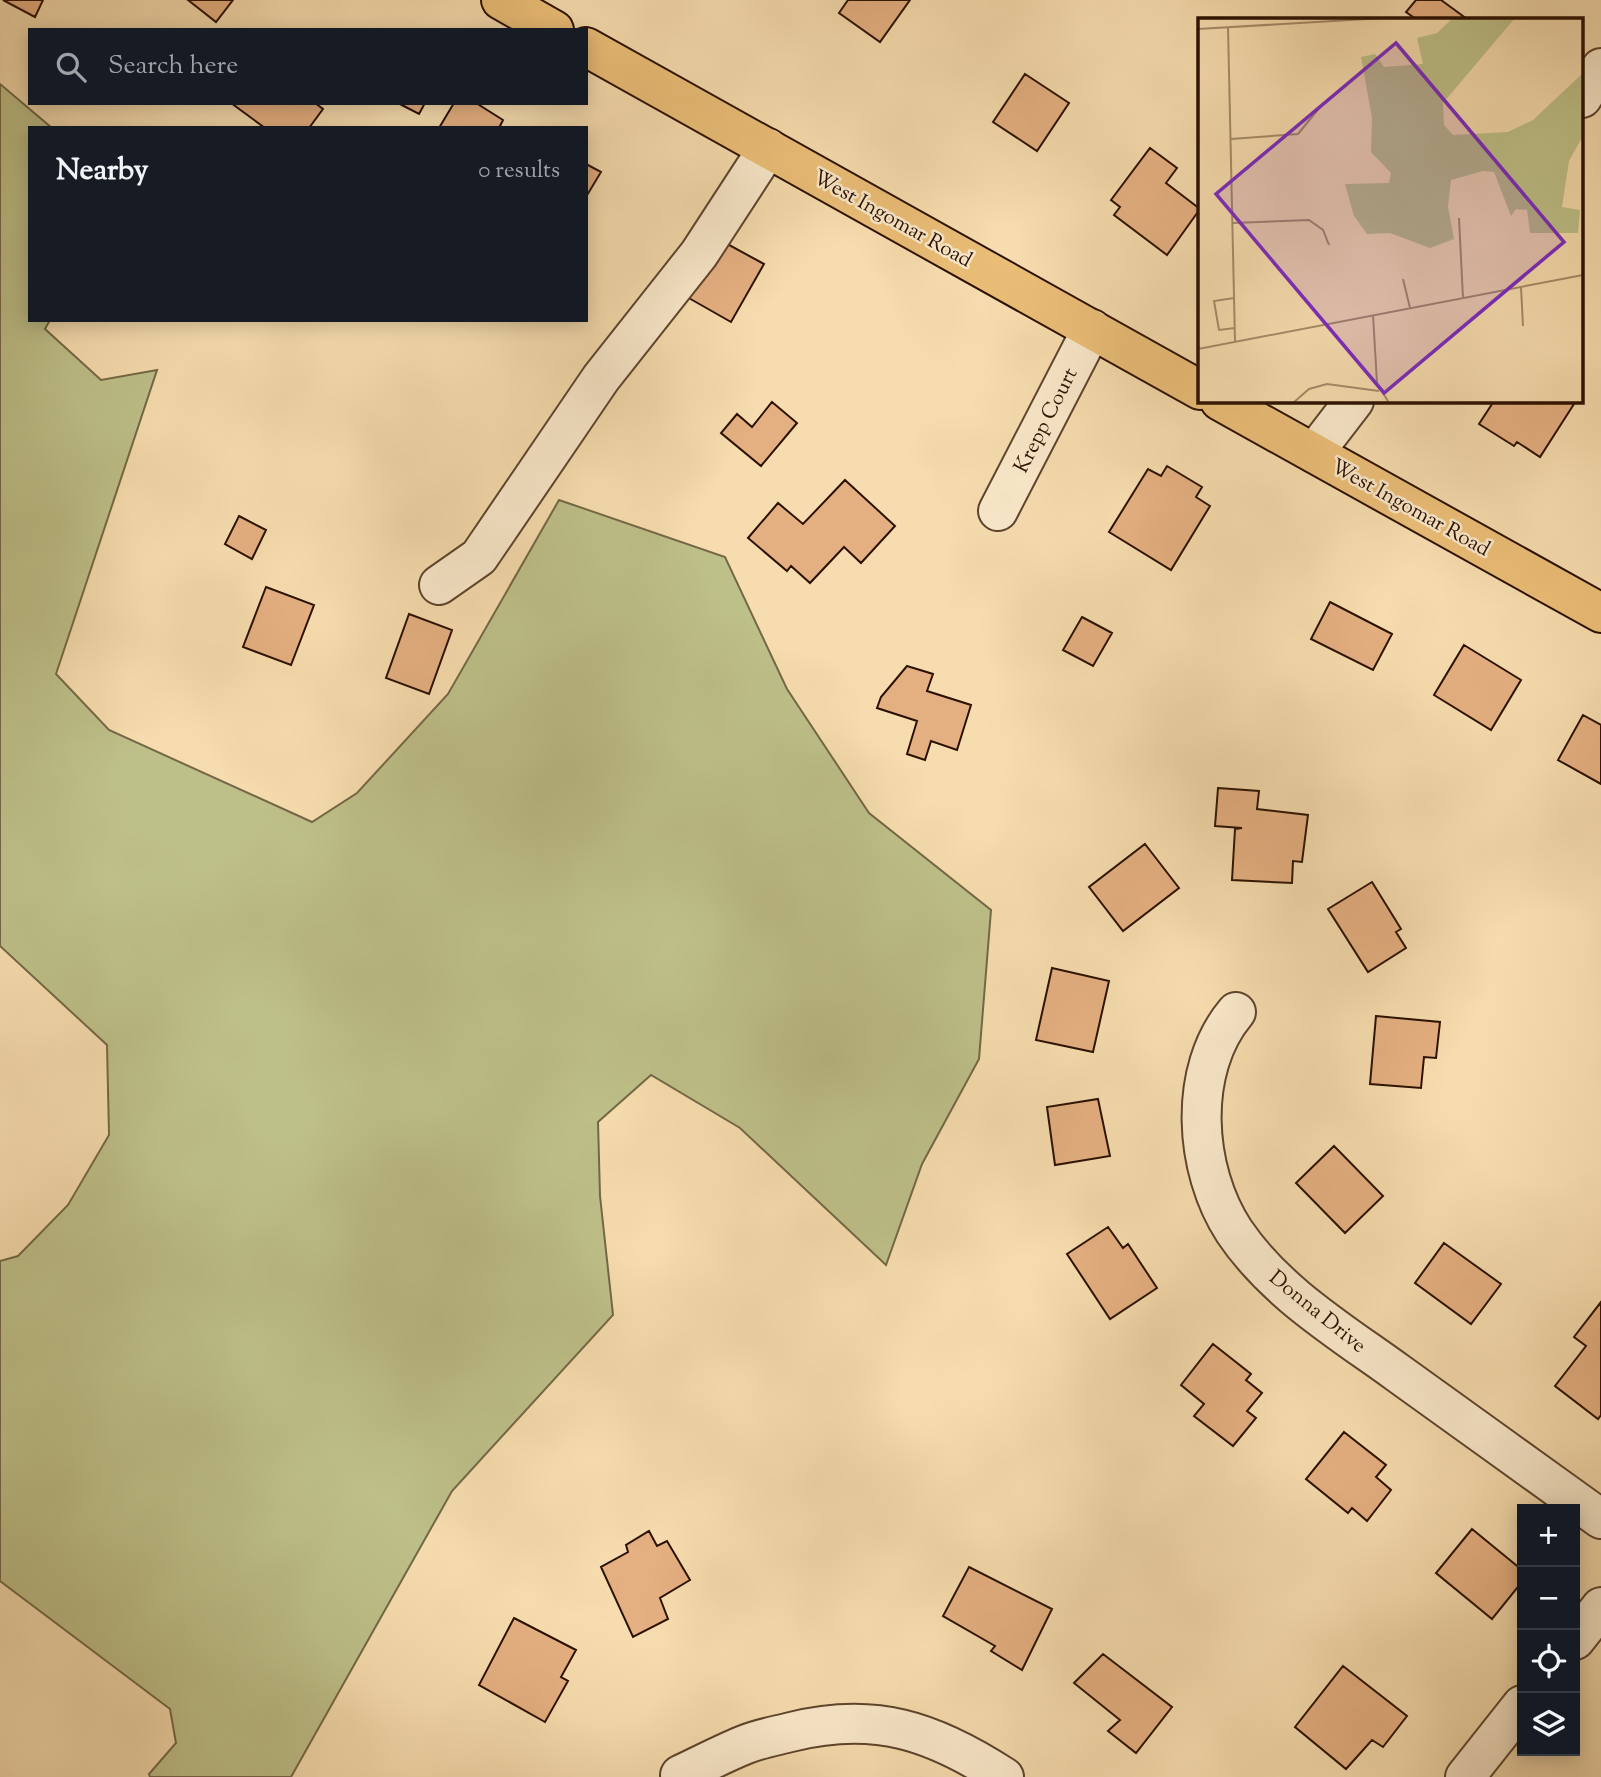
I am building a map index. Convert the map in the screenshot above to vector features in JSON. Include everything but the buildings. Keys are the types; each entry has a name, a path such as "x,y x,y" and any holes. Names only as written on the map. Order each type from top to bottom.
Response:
{"main road":[{"path":"500,0 550,28"},
{"name":"West Ingomar Road","path":"588,48 1198,389"},
{"name":"West Ingomar Road","path":"1222,402 1601,613"}],"street":[{"path":"1584,94 1601,68"},
{"path":"439,585 479,557 601,378 699,254 768,148"},
{"name":"Krepp Court","path":"998,511 1092,329"},
{"path":"1314,453 1353,402"},
{"name":"Donna Drive","path":"1236,1012 1224,1027 1209,1065 1201,1121 1212,1187 1234,1231 1267,1272 1306,1306 1601,1519"},
{"path":"1580,1634 1601,1607"},
{"path":"1465,1777 1517,1711"},
{"path":"680,1775 745,1744 808,1728 859,1723 886,1724 915,1730 942,1741 1004,1777"}],"green space":[{"path":"0,84 50,126 28,126 28,322 49,322 45,329 101,380 157,370 56,674 109,730 312,822 357,793 448,694 559,500 725,557 787,689 869,813 991,910 979,1059 922,1164 886,1265 740,1128 651,1075 598,1122 600,1196 613,1315 452,1491 291,1777 150,1777 149,1774 176,1743 170,1709 0,1581 0,1261 18,1256 68,1205 109,1135 107,1045 0,946"}]}
